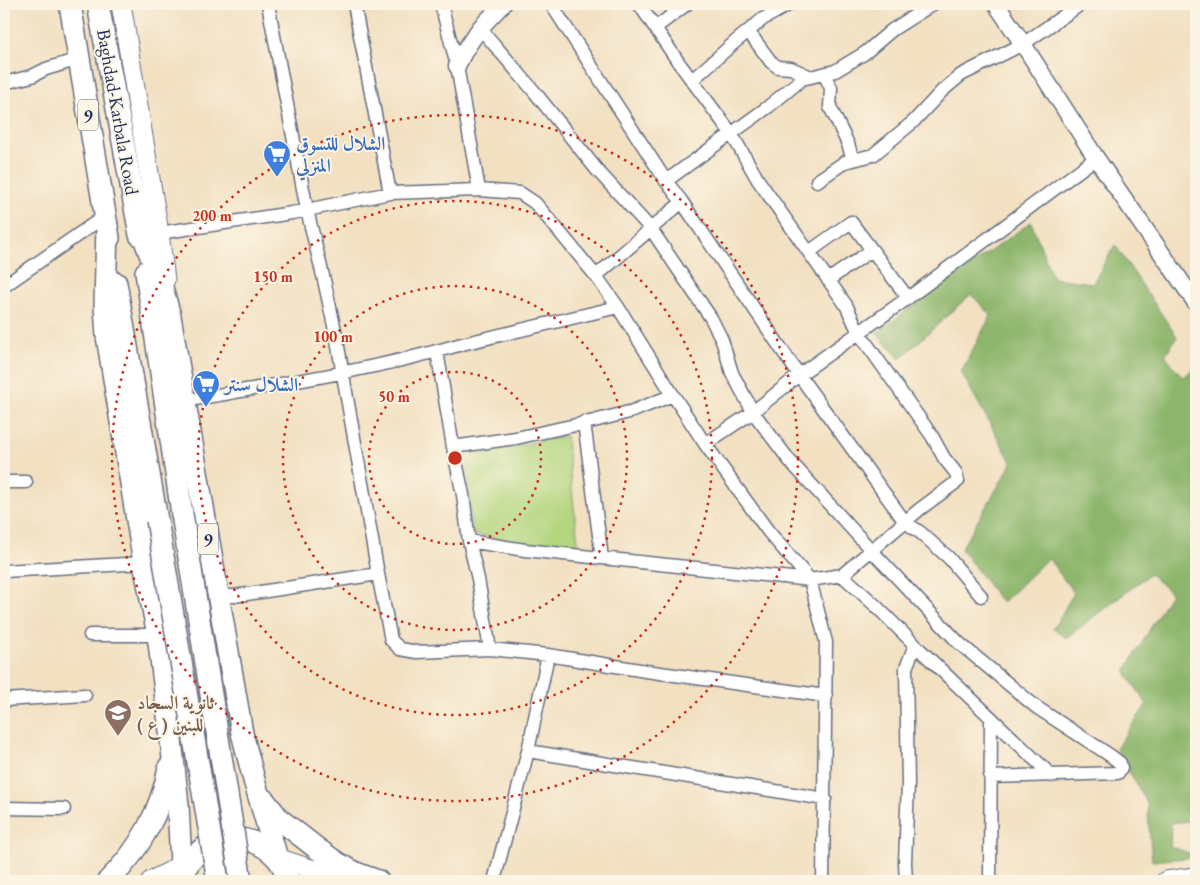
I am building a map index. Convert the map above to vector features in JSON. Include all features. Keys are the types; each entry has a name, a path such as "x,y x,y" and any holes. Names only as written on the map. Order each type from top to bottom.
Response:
{"highway":[{"name":"Baghdad-Karbala Road","path":"70,4 106,220"},
{"name":"Baghdad-Karbala Road","path":"100,13 138,221"},
{"path":"74,27 81,31 89,31 96,28 100,13"},
{"path":"80,65 104,68 110,73"},
{"name":"9","path":"106,220 218,881"},
{"name":"9","path":"106,220 106,336 158,635 178,805 181,875"},
{"name":"9","path":"138,221 161,284 170,316 242,733 277,858"},
{"name":"9","path":"138,221 182,514 241,881"},
{"path":"108,881 132,854 152,819 167,778 171,739"},
{"path":"254,780 263,798 279,819 339,864 378,881"},
{"name":"9","path":"181,875 193,857 202,849 223,839 235,838 247,839 269,850 286,872 288,881"}],"main road":[{"path":"121,4 159,233 170,316"},
{"path":"277,858 314,870 378,881"},
{"path":"151,881 169,872 181,875"},
{"path":"1166,881 1196,877"}],"street":[{"path":"268,4 307,210 343,372 391,640 400,649 417,652 490,650 548,655 646,671 826,696"},
{"path":"354,4 390,193"},
{"path":"441,4 457,66 479,190"},
{"path":"457,66 480,28 503,4"},
{"path":"551,4 666,181 799,375 906,522 949,558 980,596"},
{"path":"469,540 525,550 810,580 842,575 958,481 956,473 944,458 932,436 859,333 846,305 758,180 732,133 639,4"},
{"path":"655,28 687,4"},
{"path":"692,80 762,19 790,4"},
{"path":"666,181 768,107 802,79 835,72 865,53 892,30 933,4"},
{"path":"996,4 1096,158 1196,301"},
{"path":"817,181 845,162 874,155 913,122 942,91 961,75 1023,44 1081,4"},
{"path":"480,28 597,170 651,229 711,318 722,340 732,373 753,412 789,460 959,643 1036,707 1111,756 1120,763 1121,768 1118,773 990,777"},
{"path":"748,31 771,62 778,67 791,68 818,76 831,88 830,107 848,144 852,160"},
{"path":"4,83 32,76 46,69 80,65"},
{"path":"705,444 753,412 799,375 908,298 1096,158"},
{"path":"159,233 307,210 390,193 479,190 520,192 535,203 596,276 618,307 705,444 768,531 810,580 826,642 823,881"},
{"path":"596,276 682,202"},
{"path":"4,286 106,220"},
{"path":"809,252 851,222 908,298"},
{"path":"828,280 872,250"},
{"path":"184,402 343,372 618,307"},
{"path":"436,351 490,650"},
{"path":"453,447 516,438 594,421 633,411 673,396"},
{"path":"584,422 602,558"},
{"path":"4,482 26,482"},
{"path":"4,571 144,563"},
{"path":"218,596 234,596 378,574"},
{"path":"842,575 1052,776"},
{"path":"90,635 158,635"},
{"path":"906,881 908,783 906,668 915,645"},
{"path":"494,881 528,751 548,655"},
{"path":"4,700 85,695"},
{"path":"990,881 991,718"},
{"path":"528,751 825,799"},
{"path":"4,808 64,809"}],"green space":[{"path":"1031,222 1053,278 1093,283 1115,245 1177,337 1165,355 1183,378 1196,366 1196,826 1191,821 1171,823 1170,846 1196,857 1152,861 1147,803 1116,748 1147,704 1125,672 1171,593 1150,574 1066,638 1053,629 1074,593 1048,558 1002,603 961,549 1012,463 961,372 991,315 971,294 900,359 876,333"},
{"path":"566,436 579,552 472,534 467,456"}],"place":[{"name":"الشلال للتسوق المنزلي","path":"277,178"},
{"name":"الشلال سنتر","path":"206,408"},
{"name":"ثانوية السجاد ( ع ) للبنين","path":"118,737"}]}
